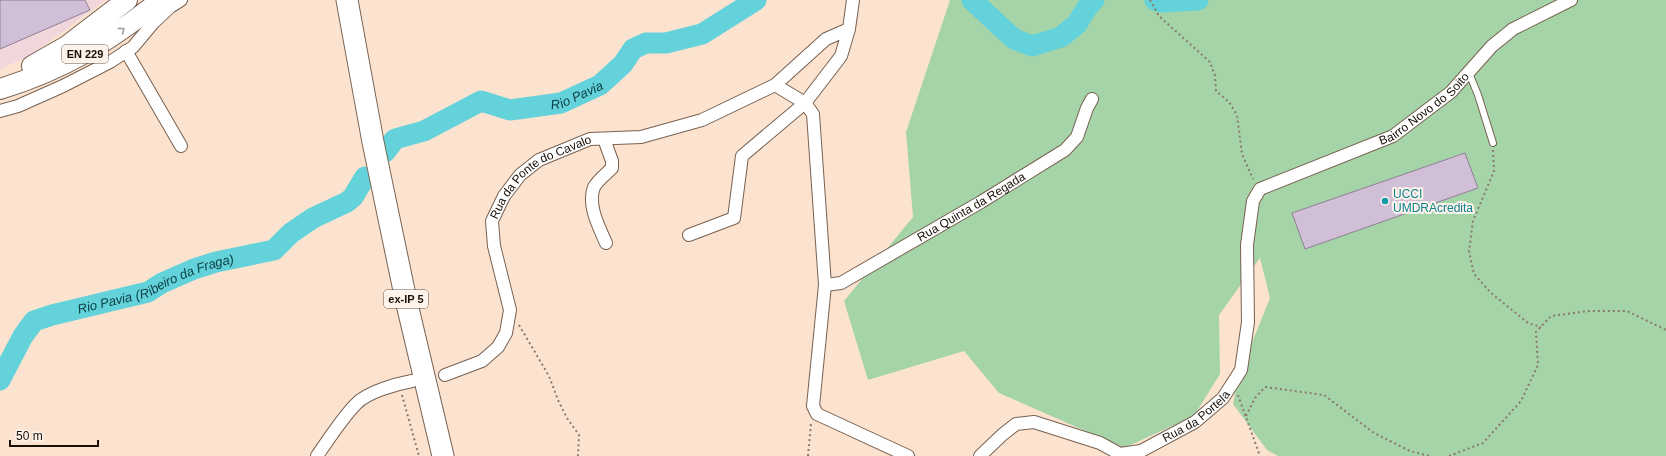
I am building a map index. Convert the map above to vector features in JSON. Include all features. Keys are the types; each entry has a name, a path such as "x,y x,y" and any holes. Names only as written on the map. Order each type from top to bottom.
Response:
{"highway":[{"name":"ex-IP 5","path":"335,0 373,142"},
{"name":"ex-IP 5","path":"347,0 373,142 406,300 443,456"}],"main road":[{"name":"EN 229","path":"0,82 44,61 67,46 127,0"},
{"name":"EN 229","path":"0,89 49,72 78,58 114,36 161,0"}],"street":[{"path":"0,111 18,106 63,86 110,62 133,47 154,22 170,7 181,0"},
{"path":"688,235 734,218 742,156 806,103 840,56 849,29 853,0"},
{"name":"Bairro Novo do Soito","path":"1260,188 1393,136 1451,92 1492,46 1513,29 1571,0"},
{"name":"Rua da Ponte do Cavalo","path":"445,375 482,360 498,348 506,333 510,310 494,246 492,221 504,196 520,175 539,160 590,139 641,137 702,120 775,84 826,39 849,29"},
{"path":"126,51 182,146"},
{"path":"775,84 806,103 812,114 825,285 813,406 817,414 908,456"},
{"name":"Rua Quinta da Regada","path":"825,285 841,283 982,202 1065,150 1077,137 1087,108 1092,99"},
{"path":"604,139 612,161 612,168 595,186 592,195 595,216 606,243"},
{"name":"Rua da Portela","path":"980,456 1016,424 1034,422 1100,443 1120,454 1142,451 1195,422 1223,398 1235,382 1241,370 1248,322 1247,245 1253,201 1260,188"},
{"path":"317,456 356,403 368,396 399,384 412,381"}],"lane":[{"path":"1469,73 1478,95 1493,143"}],"path":[{"path":"1150,0 1159,16 1210,62 1215,76 1216,91 1229,102 1237,115 1242,154 1253,180 1260,188"},
{"path":"1493,143 1494,171 1473,221 1469,251 1474,274 1491,293 1528,323 1541,327"},
{"path":"510,310 549,376 567,418 580,435 578,456"},
{"path":"1449,456 1483,443 1521,401 1538,365 1536,332 1551,316 1589,311 1627,311 1666,330"},
{"path":"1235,382 1260,456"},
{"path":"399,384 419,456"},
{"path":"1246,416 1255,398 1265,387 1324,395 1374,433 1410,451 1429,456"},
{"path":"808,456 811,421 817,414"}],"shaded area":[{"path":"0,0 106,0 30,56 0,69"}],"green space":[{"path":"950,0 1666,0 1666,456 1278,456 1267,450 1233,404 1242,357 1251,345 1270,298 1260,258 1219,315 1220,374 1194,416 1124,448 999,393 964,351 868,380 844,301 913,217 906,132"}],"building":[{"path":"0,0 85,0 90,10 0,49"},
{"name":"UCCI UMDRAcredita","path":"1465,153 1478,188 1305,249 1292,213"}],"waterway":[{"name":"Rio Pavia","path":"385,152 395,139 424,131 481,101 510,110 561,103 600,85 623,64 633,49 646,43 666,43 702,34 756,0"},
{"name":"Rio Pavia","path":"972,0 1014,39 1032,46 1061,37 1077,24 1086,9 1094,0"},
{"name":"Rio Pavia","path":"1155,0 1160,2 1198,0"},
{"name":"Rio Pavia (Ribeiro da Fraga)","path":"0,380 23,336 34,321 52,315 148,292 162,283 194,269 216,262 274,250 291,233 313,218 347,202 353,197 365,177"}],"place":[{"name":"UCCI UMDRAcredita","path":"1385,201"}]}
